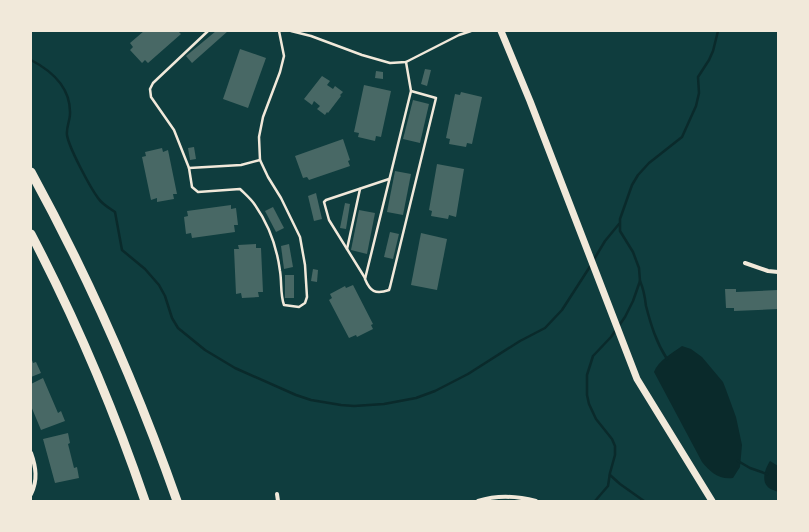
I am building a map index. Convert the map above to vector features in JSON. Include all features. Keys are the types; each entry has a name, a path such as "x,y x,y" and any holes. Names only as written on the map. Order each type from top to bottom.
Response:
{"highway":[{"path":"31,172 82,270 118,348 150,427 176,501"},
{"path":"31,234 90,360 122,438 145,501"}],"main road":[{"path":"501,31 530,101 637,379 712,501"}],"street":[{"path":"745,263 768,271 778,272"},
{"path":"31,452 36,474 35,486 31,494"},
{"path":"277,494 278,501"},
{"path":"478,501 494,497 513,497 536,501"}],"lane":[{"path":"208,31 153,83 150,89 151,97 174,130 189,168 192,187 198,192 240,189 255,204 273,237 279,259 281,297 284,305 299,307 305,303 307,297 305,265 300,237 260,160 259,138 263,117 280,72 284,56 279,31"},
{"path":"291,31 311,36 362,55 390,63 406,62 459,34 471,31"},
{"path":"365,278 411,91 406,62"},
{"path":"389,179 326,200 324,202 329,220 365,278 369,288 376,292 389,290 390,287 436,98 411,91"},
{"path":"189,168 241,165 260,160"},
{"path":"347,250 360,189"}],"water":[{"path":"682,346 691,349 702,357 723,382 725,387 736,417 742,445 740,467 733,478 723,478 715,474 702,462 654,372 662,361"},
{"path":"770,461 778,466 778,492 770,489 764,480"}],"building":[{"path":"144,31 178,31 181,34 148,63 145,60 142,63 130,50 133,47 130,43"},
{"path":"216,31 228,31 192,63 186,56"},
{"path":"240,49 266,58 248,108 223,99"},
{"path":"425,69 431,70 427,86 421,84"},
{"path":"376,71 383,72 383,79 375,78"},
{"path":"322,76 330,81 327,85 333,89 335,86 343,92 325,115 317,109 320,106 314,101 312,105 304,99"},
{"path":"364,85 391,91 381,137 376,136 375,141 358,137 359,133 354,132"},
{"path":"461,92 482,97 472,144 467,143 466,147 449,144 450,139 446,138 455,94 460,95"},
{"path":"413,100 429,104 420,143 403,139"},
{"path":"343,139 350,160 348,161 350,166 309,180 307,177 303,178 295,156"},
{"path":"194,147 196,159 190,160 188,148"},
{"path":"162,148 163,152 168,150 177,194 173,194 174,199 157,202 157,198 151,200 142,157 146,156 145,152"},
{"path":"437,164 464,169 456,217 449,215 448,219 431,216 432,211 429,210"},
{"path":"395,171 411,174 403,215 387,212"},
{"path":"316,193 322,219 314,221 308,196"},
{"path":"345,203 350,204 346,229 340,228"},
{"path":"231,205 231,209 236,208 238,225 234,225 235,232 192,238 191,233 186,234 184,217 188,216 187,211"},
{"path":"273,207 284,228 276,232 265,211"},
{"path":"359,210 375,213 367,254 351,250"},
{"path":"390,232 399,234 393,259 384,257"},
{"path":"421,233 447,239 437,290 411,285"},
{"path":"256,244 256,248 261,248 263,292 258,292 259,297 242,298 241,293 236,294 234,249 239,249 238,245"},
{"path":"289,244 293,267 284,269 281,246"},
{"path":"313,269 318,270 317,282 311,281"},
{"path":"285,275 294,275 294,298 285,298"},
{"path":"353,285 373,324 371,325 373,329 357,337 356,335 349,338 329,300 332,298 330,294 345,286 346,288"},
{"path":"725,289 736,289 736,292 778,290 778,309 734,311 734,308 726,308"},
{"path":"31,357 33,363 36,362 41,373 31,377"},
{"path":"43,378 58,413 61,411 65,421 41,430 31,406 31,384"},
{"path":"68,433 70,443 68,444 74,468 77,467 79,478 55,483 43,439"}],"waterway":[{"path":"595,501 608,486 615,455 615,446 612,439 596,419 589,404 587,395 587,375 593,356 611,337 625,317 633,301 640,281 639,268 633,252 620,231 620,219 632,185 638,175 649,163 682,137 696,106 699,93 698,77 713,51 718,31"},
{"path":"31,60 46,69 64,88 69,104 70,116 67,135 85,177 98,198 115,212 122,250 145,269 159,285 165,296 172,318 178,328 205,350 235,368 296,395 311,400 354,406 384,404 416,398 435,391 468,374 520,341 545,328 562,310 591,265"},
{"path":"593,261 605,241 619,224"},
{"path":"640,281 652,327 667,359"},
{"path":"738,461 750,468 767,474"},
{"path":"610,475 644,501"}]}
